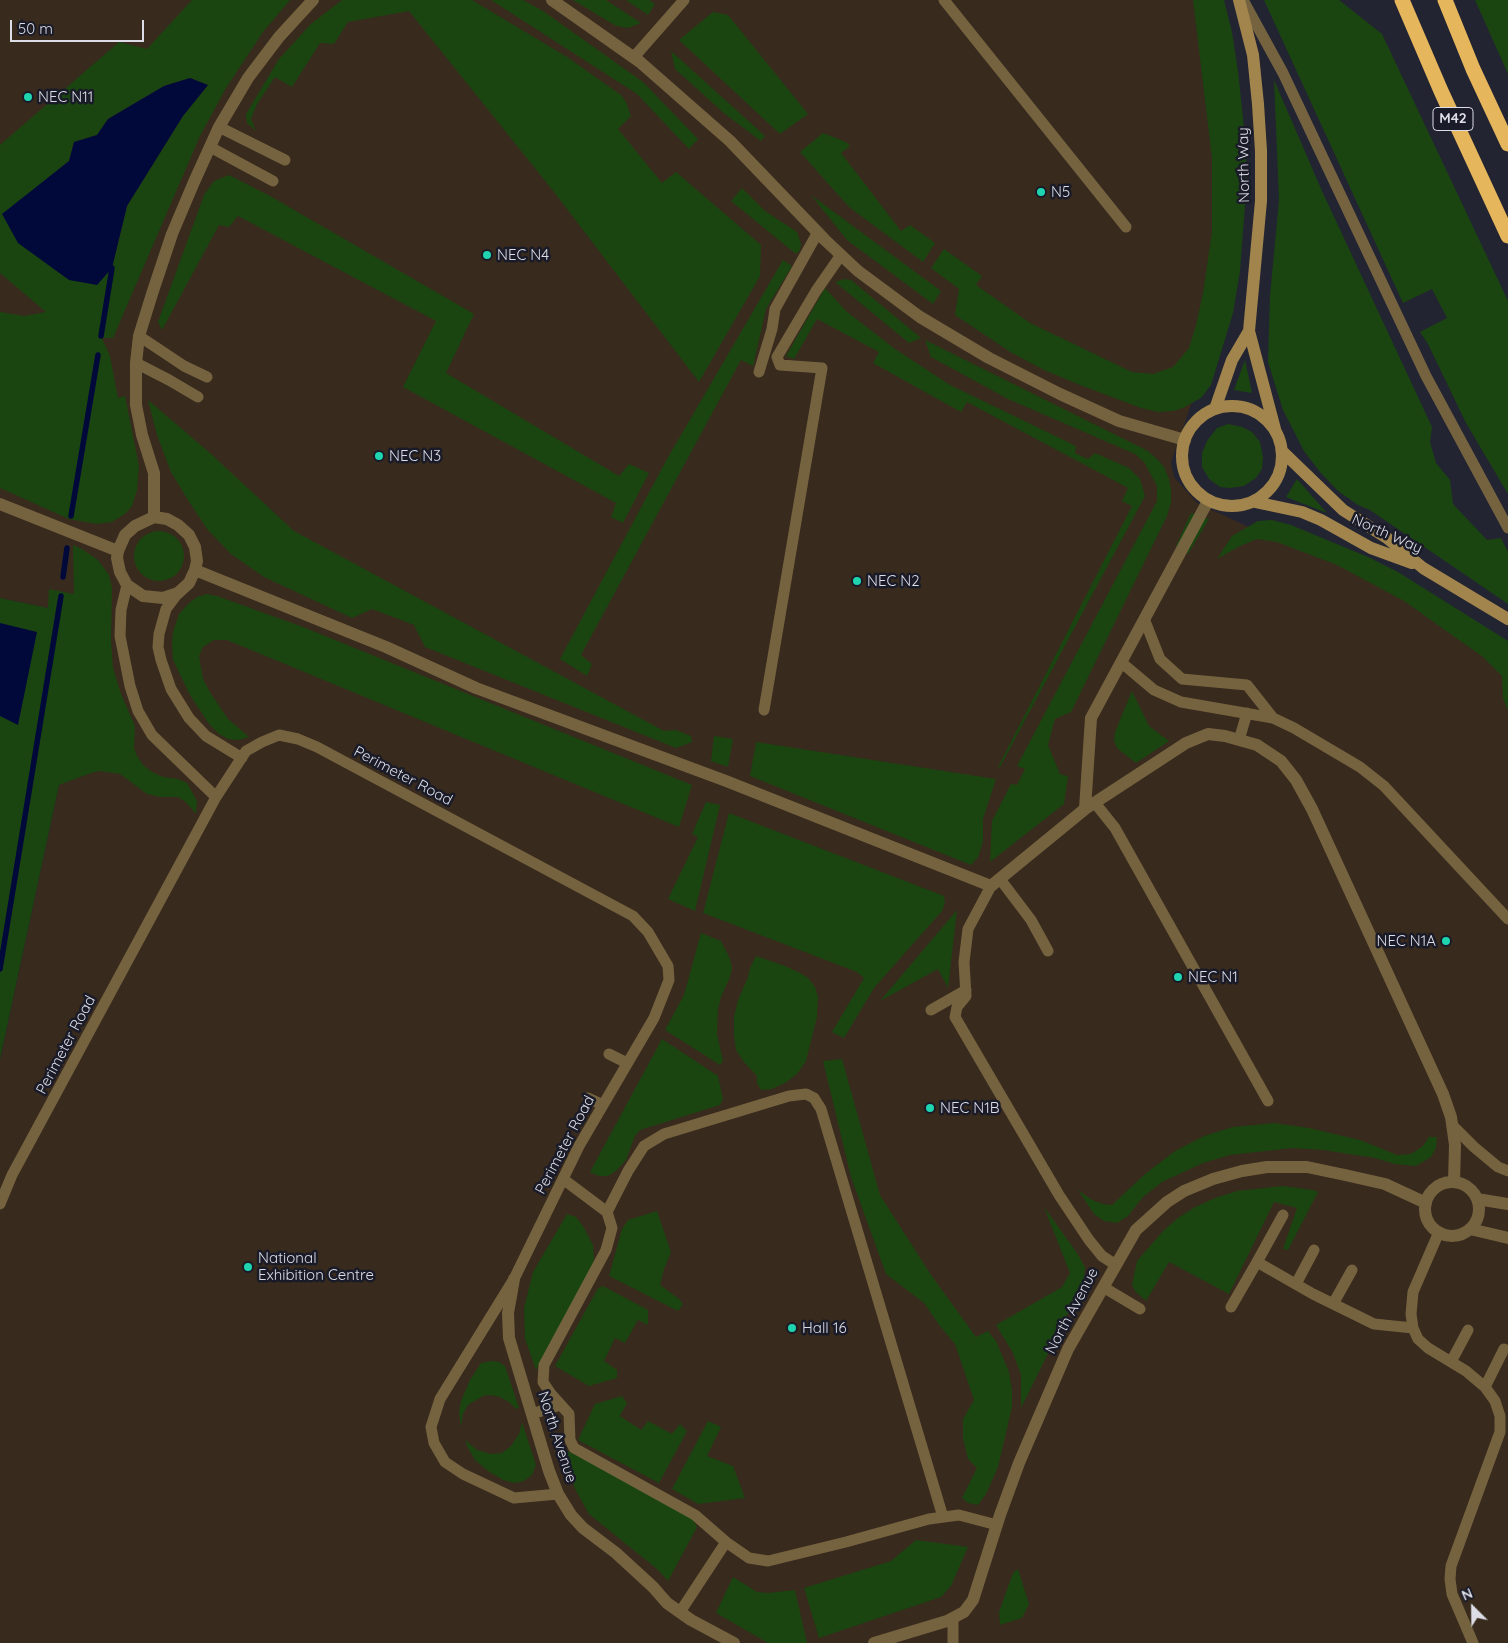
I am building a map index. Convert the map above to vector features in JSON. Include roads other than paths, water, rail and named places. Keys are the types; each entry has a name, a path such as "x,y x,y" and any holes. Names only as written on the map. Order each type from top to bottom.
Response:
{"highway":[{"name":"M42","path":"1402,0 1441,91 1508,236"},
{"name":"M42","path":"1445,0 1508,144"}],"street":[{"path":"154,517 154,473 142,435 136,405 136,364 140,336 172,234 219,127 248,78 279,37 313,0"},
{"path":"552,0 634,58 730,142 858,271 920,317 989,358 1060,394 1119,421 1184,440"},
{"name":"North Way","path":"1241,0 1253,55 1261,151 1262,201 1249,331 1275,429"},
{"name":"North Way","path":"1215,409 1232,360 1249,331"},
{"path":"1228,406 1242,407 1255,411 1275,429 1282,452 1280,472 1270,489 1255,502 1239,506 1223,506 1208,501 1194,490 1185,475 1182,452 1184,440 1196,421 1215,409 1228,406"},
{"name":"North Way","path":"1282,452 1343,510 1387,538 1423,568 1508,619"},
{"path":"1090,806 1091,718 1208,501"},
{"name":"North Way","path":"1255,502 1302,512 1321,520 1371,548 1423,568"},
{"path":"0,504 118,551"},
{"path":"154,517 172,522 189,535 195,547 197,561 189,583 178,593 163,598 148,598 138,594 127,585 120,572 118,551 130,530 154,517"},
{"path":"195,570 386,647 476,688 996,882 1090,806 1186,743 1208,734 1257,745 1281,761 1296,780 1312,809 1443,1094 1451,1117 1454,1145 1454,1182"},
{"name":"North Avenue","path":"874,1643 953,1618 964,1612 974,1600 1018,1463 1068,1349 1136,1230 1167,1202 1184,1191 1213,1179 1242,1171 1267,1167 1306,1167 1385,1184 1426,1203"},
{"path":"1454,1182 1470,1188 1477,1199 1479,1208 1478,1216 1470,1229 1454,1236 1439,1232 1429,1222 1426,1213 1426,1203 1434,1189 1442,1184 1454,1182"},
{"path":"1477,1199 1508,1204"},
{"path":"1470,1229 1508,1238"},
{"name":"North Avenue","path":"514,1279 508,1312 510,1338 549,1471 558,1494 570,1515 583,1528 616,1553 667,1603 691,1620 734,1643"}],"lane":[{"path":"634,58 684,0"},
{"path":"944,0 1126,227"},
{"path":"1241,0 1283,72 1426,376 1508,528"},
{"path":"219,127 285,160"},
{"path":"210,147 273,180"},
{"path":"759,372 772,329 775,309 818,232"},
{"path":"764,710 822,368 780,365 777,357 816,291 841,255"},
{"path":"140,336 184,366 207,377"},
{"path":"136,364 169,380 198,398"},
{"path":"127,585 121,610 120,636 130,686 138,711 152,735 216,797"},
{"path":"178,593 166,610 159,634 161,660 170,688 189,718 206,736 242,758"},
{"path":"1145,621 1160,659 1182,679 1247,685 1273,718"},
{"path":"1122,663 1154,690 1181,702 1273,718 1360,767 1384,786 1508,919"},
{"path":"1239,740 1247,713"},
{"name":"Perimeter Road","path":"0,1204 12,1175 216,797 246,751 279,735 317,746 633,916 648,932 668,966 669,980 654,1018 578,1146 514,1279 440,1399 431,1427 434,1443 445,1462 463,1474 514,1498 558,1494"},
{"path":"1090,806 1115,828 1268,1101"},
{"path":"1048,951 1031,920 996,882 968,930 964,962 966,996 957,1007 955,1017 1059,1195 1102,1256 1116,1265"},
{"path":"931,1010 966,990"},
{"path":"609,1054 627,1063"},
{"path":"607,1212 628,1171 644,1146 664,1134 789,1096 806,1094 814,1098 821,1109 943,1517"},
{"path":"588,1098 603,1105"},
{"path":"1452,1125 1474,1148 1498,1167 1508,1171"},
{"path":"563,1179 607,1212 612,1228 606,1250 544,1366 543,1382 569,1414 570,1440 574,1448 694,1515 726,1542 749,1558 768,1562 929,1519 959,1515 997,1524"},
{"path":"1231,1307 1283,1215"},
{"path":"1439,1232 1413,1292 1411,1314 1413,1328 1418,1339 1428,1348 1466,1371 1485,1387 1495,1401 1500,1416 1500,1432 1451,1566 1452,1594 1473,1643"},
{"path":"1296,1284 1314,1250"},
{"path":"1257,1262 1333,1304 1374,1324 1413,1328"},
{"path":"1333,1304 1352,1270"},
{"path":"1103,1287 1140,1309"},
{"path":"1451,1362 1468,1330"},
{"path":"1485,1387 1504,1349"},
{"path":"532,1414 560,1405"},
{"path":"680,1612 726,1542"},
{"path":"953,1618 953,1643"}],"waterway":[{"path":"101,336 112,268"},
{"path":"71,516 98,355"},
{"path":"63,577 67,548"},
{"path":"0,969 61,596"}],"place":[{"name":"NEC N11","path":"28,97"},
{"name":"N5","path":"1041,192"},
{"name":"NEC N4","path":"487,255"},
{"name":"NEC N3","path":"379,456"},
{"name":"NEC N2","path":"857,581"},
{"name":"NEC N1A","path":"1446,941"},
{"name":"NEC N1","path":"1178,977"},
{"name":"NEC N1B","path":"930,1108"},
{"name":"National Exhibition Centre","path":"248,1267"},
{"name":"Hall 16","path":"792,1328"}]}
